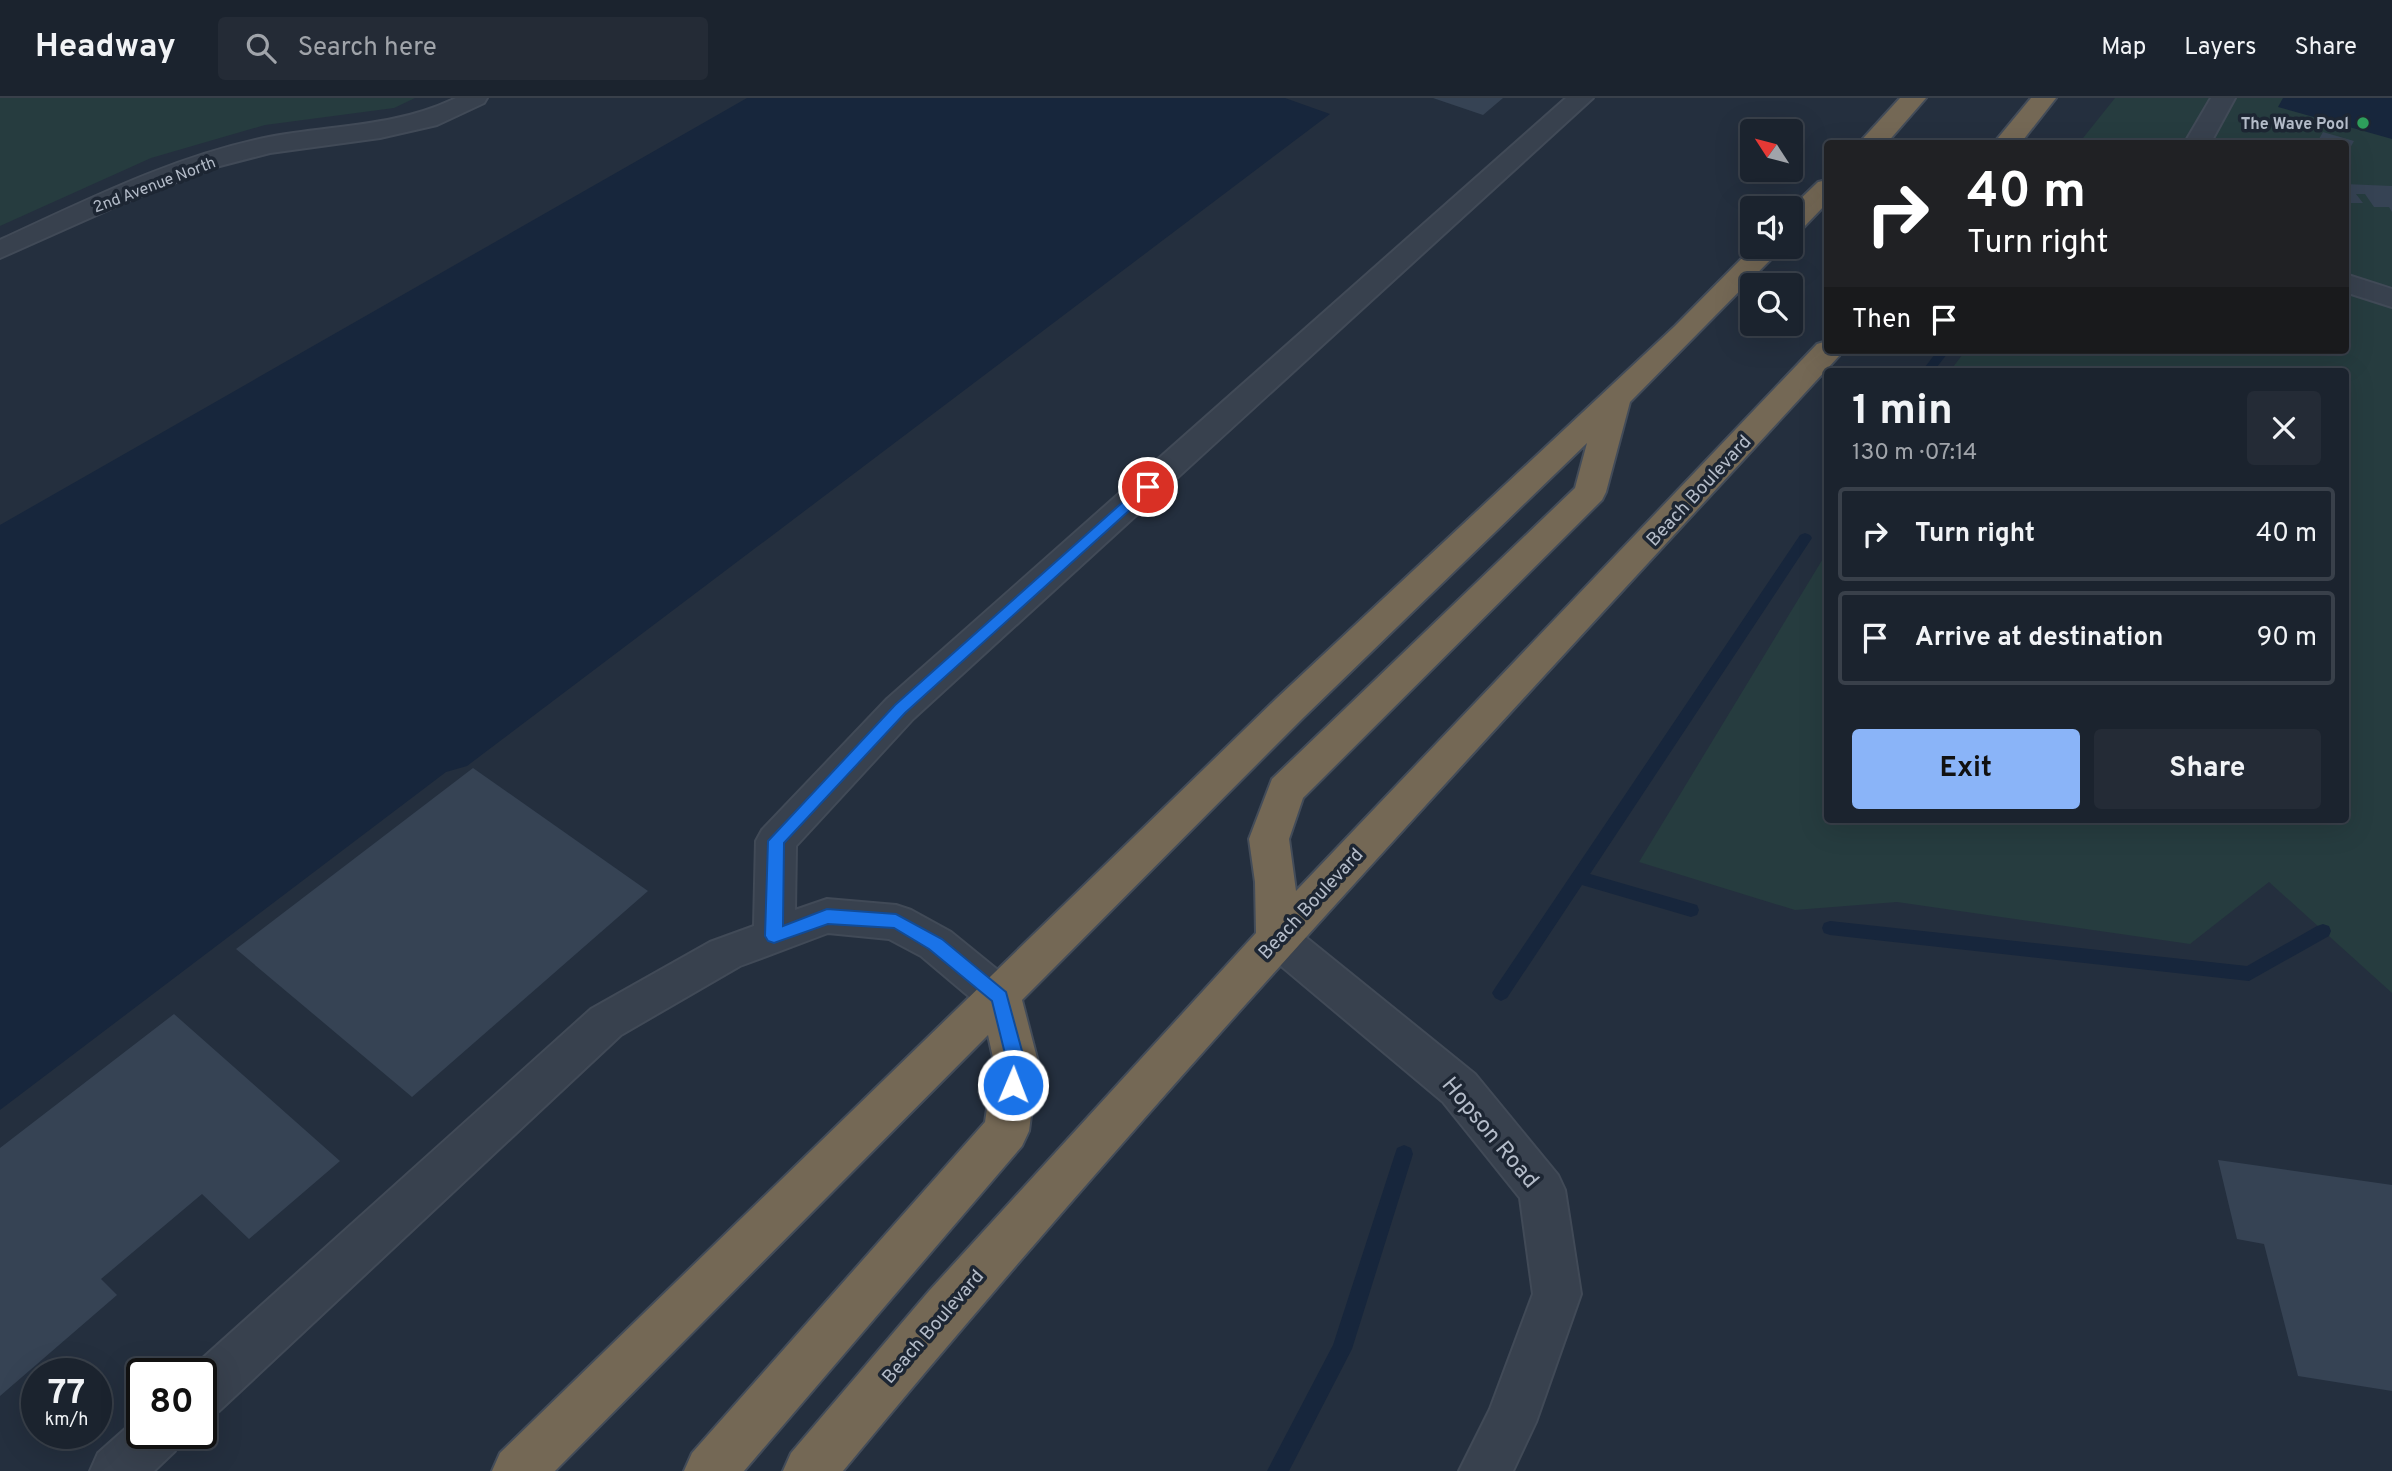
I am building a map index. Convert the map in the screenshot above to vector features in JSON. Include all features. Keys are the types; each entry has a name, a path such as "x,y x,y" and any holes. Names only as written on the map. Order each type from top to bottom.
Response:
{"highway":[{"path":"1875,140 1914,98"},
{"path":"2009,140 2044,98"},
{"path":"1803,212 1824,191"},
{"path":"518,1471 1290,708 1615,399 1757,259"},
{"name":"Beach Boulevard","path":"808,1471 946,1308 1277,938 1824,354"},
{"path":"1277,938 1275,882 1269,839 1286,790 1590,492 1615,399"},
{"path":"710,1471 1006,1131 1016,1062 1000,997"}],"street":[{"name":"2nd Avenue North","path":"0,250 119,195 203,162 269,145 391,128 437,117 475,98"},
{"path":"774,936 776,841 900,709 1581,98"},
{"path":"2199,140 2223,98"},
{"path":"2349,284 2392,298"},
{"path":"217,1378 606,1022 726,954 827,916 896,922 936,944 1000,997"},
{"name":"Hopson Road","path":"1277,938 1459,1088 1542,1190 1557,1294 1510,1422 1485,1471"},
{"path":"116,1471 140,1449"}],"green space":[{"path":"0,98 415,98 394,108 265,125 151,158 0,226"},
{"path":"2115,98 2392,98 2392,993 2269,882 2190,944 1897,902 1795,910 1639,862 1824,557 1824,823 2349,823 2349,368 1952,368 1963,354 2349,354 2349,140 2081,140"}],"water":[{"path":"747,98 1285,98 1330,114 467,766 446,772 0,1110 0,525"},
{"name":"The Wave Pool","path":"2283,98 2392,98 2392,139 2278,107"}],"building":[{"path":"1433,98 1503,98 1483,115"},
{"path":"2323,132 2354,141 2349,150 2349,140 2318,140"},
{"path":"2349,184 2392,186 2392,212 2389,207 2374,207 2365,194 2356,194 2363,203 2349,203"},
{"path":"473,768 648,891 412,1097 236,949"},
{"path":"174,1014 340,1161 249,1239 202,1194 101,1279 117,1295 44,1358 21,1358 21,1378 0,1396 0,1148"},
{"path":"2218,1160 2392,1185 2392,1391 2298,1376 2264,1244 2237,1239"}],"waterway":[{"path":"1930,368 1941,354"},
{"path":"1578,877 1805,538"},
{"path":"1501,993 1578,877"},
{"path":"1578,877 1691,910"},
{"path":"1830,928 2249,974 2323,931"},
{"path":"1278,1471 1342,1349 1404,1154"}],"place":[{"name":"The Wave Pool","path":"2363,123"}],"route":[{"path":"1013,1085 1016,1062 1000,997 936,944 896,922 827,916 774,936 776,841 900,709 1148,487"}]}
